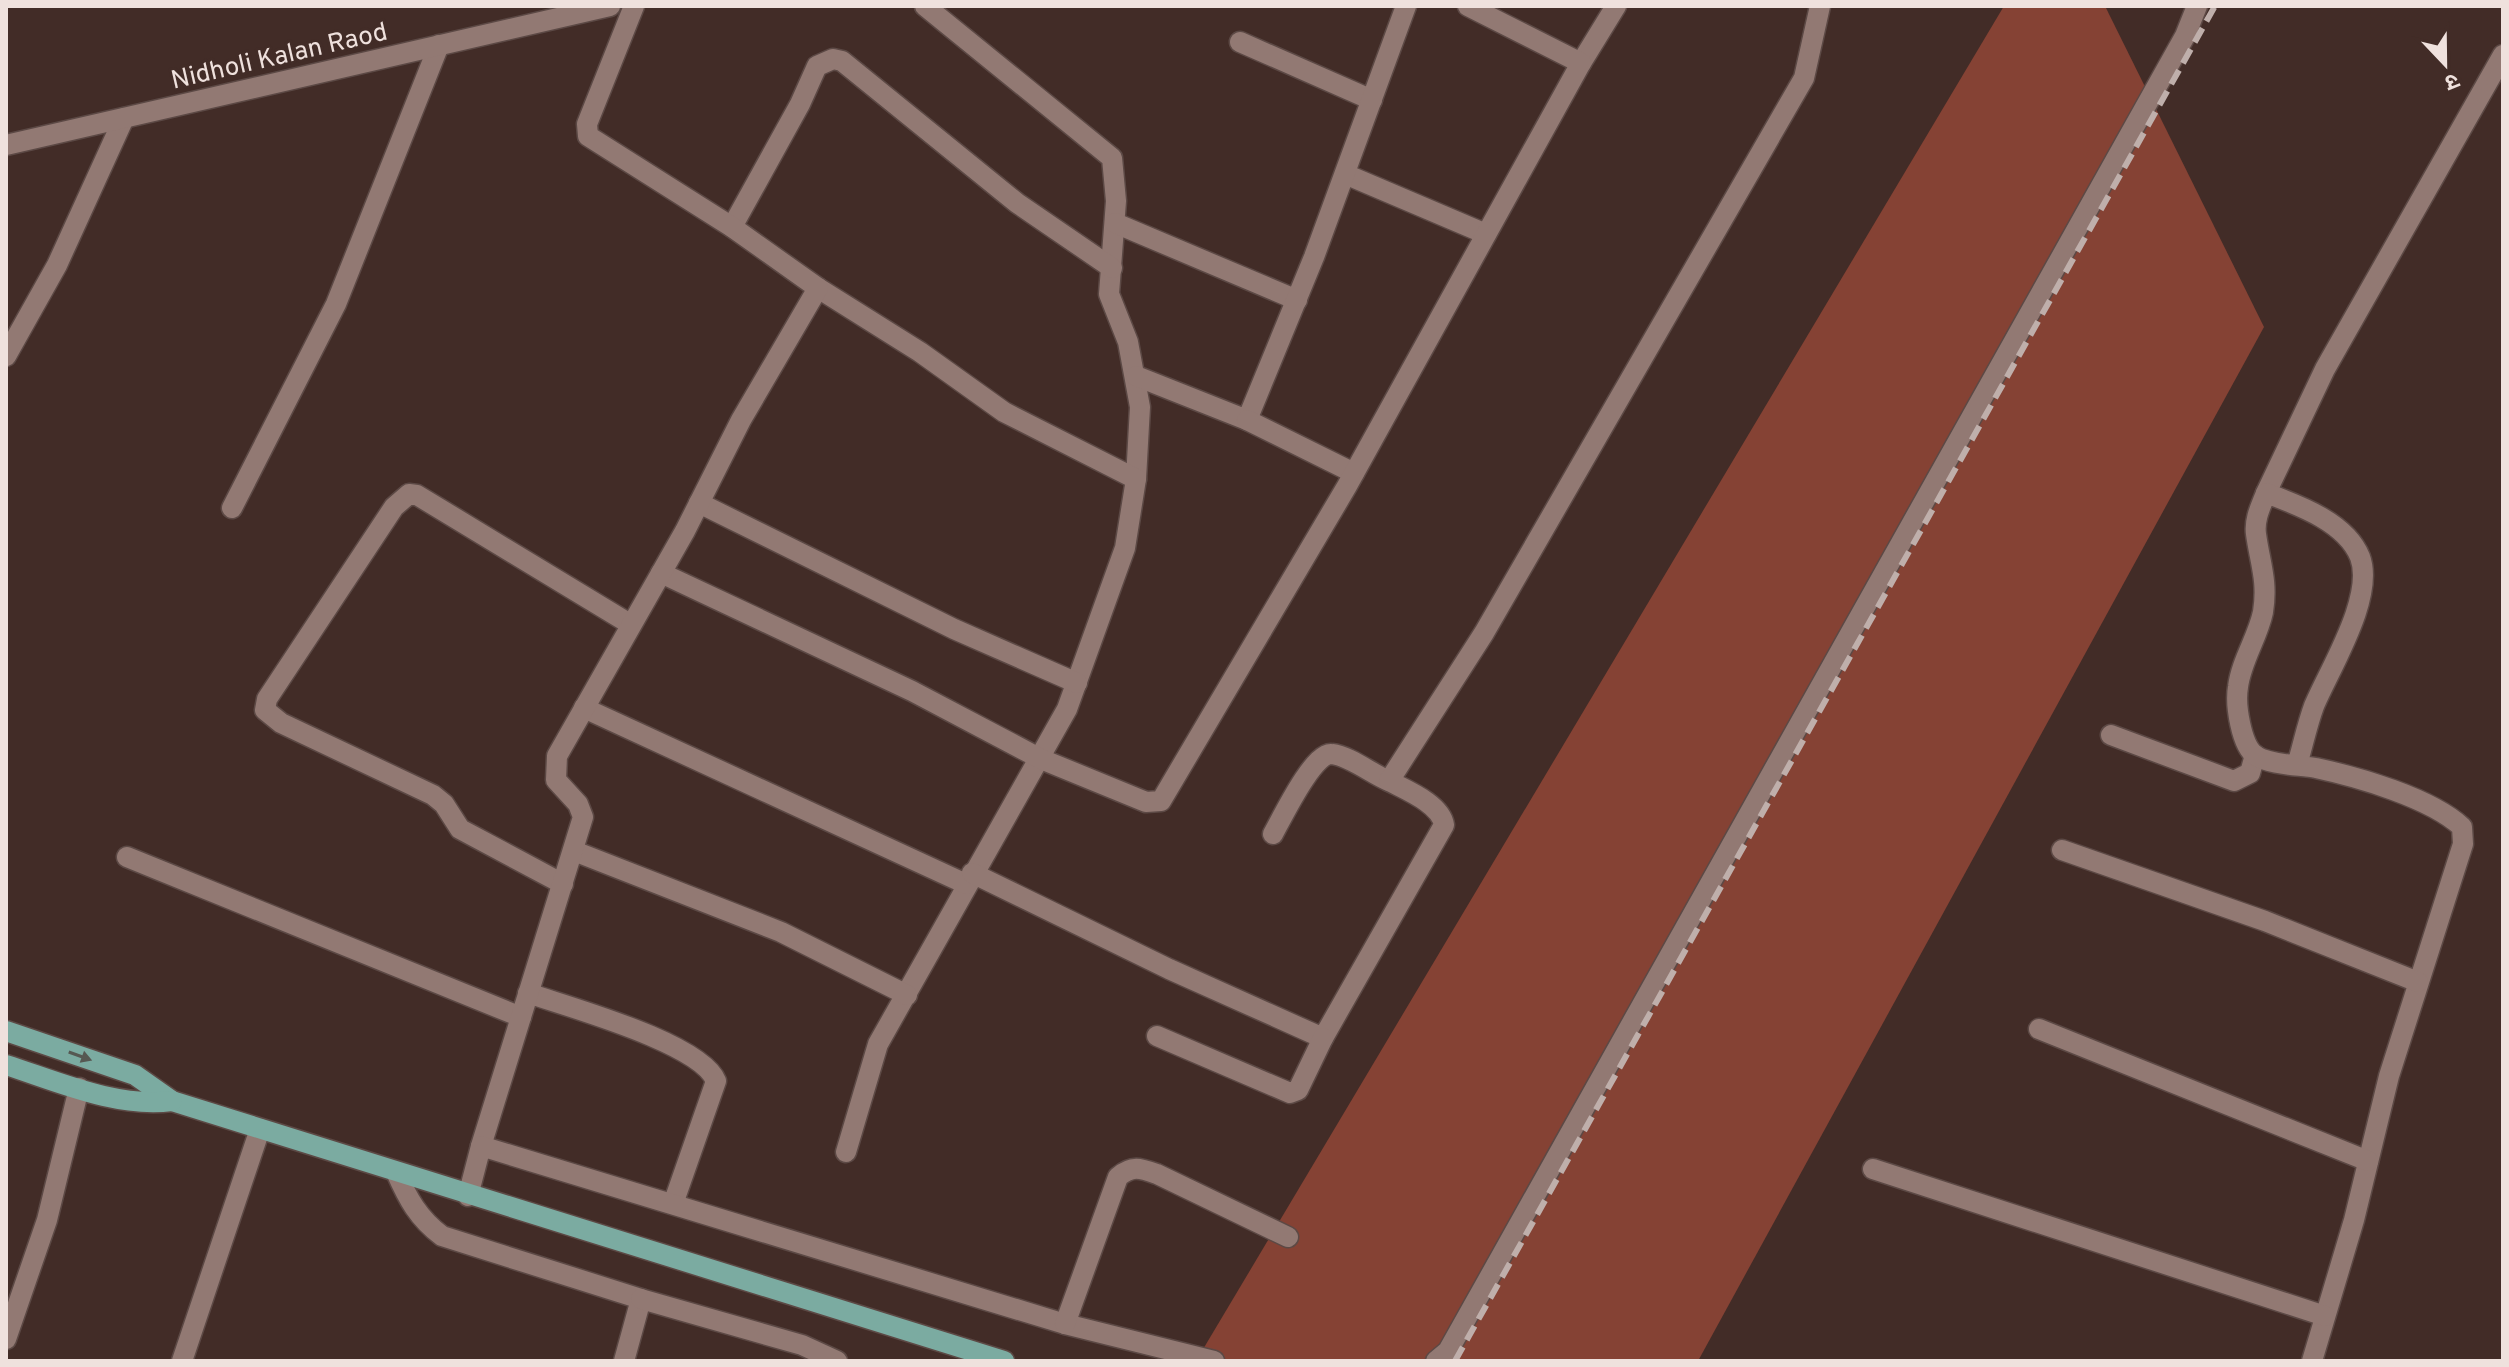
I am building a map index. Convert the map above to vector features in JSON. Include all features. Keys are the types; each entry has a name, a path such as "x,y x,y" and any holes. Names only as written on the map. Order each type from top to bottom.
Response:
{"main road":[{"path":"6,1031 135,1075 172,1101 1004,1361"},
{"path":"6,1065 122,1100 150,1104 172,1101"}],"street":[{"name":"Nidholi Kalan Raod","path":"6,145 610,6"},
{"path":"634,6 585,131 594,142 732,227 1004,412 1136,479"},
{"path":"846,1152 878,1044 969,879 1041,759 1077,683 1125,548 1136,479 1140,407 1136,376 1125,330 1109,294 1115,223 1116,175 1112,158 925,6"},
{"path":"1247,420 1297,300 1406,6"},
{"path":"1468,6 1581,63"},
{"path":"661,573 912,691 1041,759 1146,802 1165,798 1354,473 1581,63 1616,6"},
{"path":"1389,781 1484,633 1804,78 1820,6"},
{"path":"1436,1361 1448,1351 1456,1338 2185,36 2197,6"},
{"path":"1240,42 1372,100"},
{"path":"232,508 336,304 439,45"},
{"path":"2111,735 2234,781 2250,773 2255,755 2241,726 2237,687 2265,597 2264,562 2256,533 2266,493 2325,369 2503,55"},
{"path":"732,227 800,104 817,66 833,59 842,61 1017,203 1112,268"},
{"path":"6,356 57,265 124,118"},
{"path":"1345,174 1486,234"},
{"path":"1115,223 1297,300"},
{"path":"468,1196 583,817 578,804 556,780 557,756 661,573 741,420 818,288"},
{"path":"1136,376 1247,420 1354,473"},
{"path":"2266,493 2309,509 2349,540 2360,557 2363,576 2360,604 2313,710 2297,765"},
{"path":"563,884 460,829 444,804 433,795 281,723 265,710 267,699 394,507 409,494 417,495 630,624"},
{"path":"699,503 954,629 1077,683"},
{"path":"584,708 1323,1038"},
{"path":"1157,1036 1290,1093 1298,1090 1379,933 1444,825 1433,808 1389,781 1334,754 1322,756 1273,834"},
{"path":"2255,755 2338,773 2448,813 2462,827 2463,844 2456,873 2418,982 2312,1361"},
{"path":"2062,850 2265,921 2418,982"},
{"path":"574,851 781,932 907,995"},
{"path":"127,857 521,1017"},
{"path":"528,993 664,1041 713,1071 716,1081 673,1204"},
{"path":"2039,1029 2368,1161"},
{"path":"6,1339 47,1220 79,1088"},
{"path":"182,1361 260,1129"},
{"path":"481,1146 1065,1324 1214,1361"},
{"path":"1065,1324 1118,1177 1126,1170 1137,1167 1157,1174 1288,1237"},
{"path":"1873,1169 2325,1316"},
{"path":"396,1172 410,1205 425,1223 442,1236 641,1299 802,1345 837,1361"},
{"path":"624,1361 641,1299"}],"shaded area":[{"path":"2004,6 2105,6 2264,327 1698,1361 1196,1361"}],"railway":[{"path":"1455,1361 2215,6"}]}
